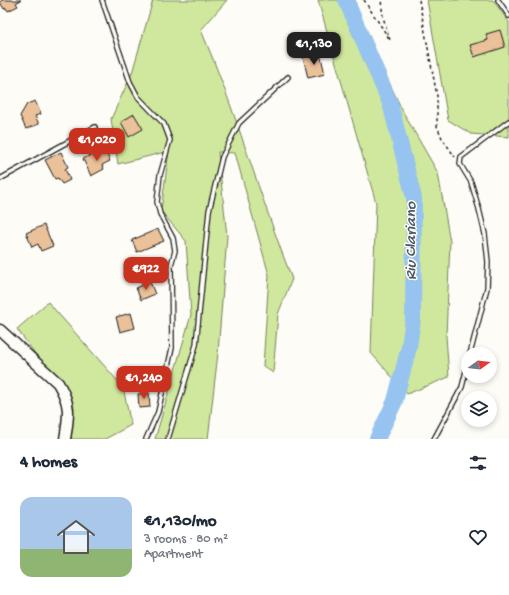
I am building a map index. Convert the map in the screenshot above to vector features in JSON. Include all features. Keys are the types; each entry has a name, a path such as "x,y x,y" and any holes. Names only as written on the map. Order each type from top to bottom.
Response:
{"street":[{"path":"0,330 58,383 64,392 69,404 65,439"}],"lane":[{"path":"102,0 130,82 138,97 164,124 170,140 160,175 157,202 160,214 173,238 175,251 171,265 172,348 158,412 146,439"},
{"path":"498,0 509,16"},
{"path":"168,439 196,345 209,210 222,157 239,123 288,77"},
{"path":"472,347 487,288 488,262 485,234 479,209 471,182 460,164 460,160 461,157 509,121"},
{"path":"0,180 95,127"},
{"path":"434,439 463,383"}],"path":[{"path":"364,0 390,40 383,18 381,0"},
{"path":"419,0 426,28 437,96 437,126 442,138 453,156 460,160"}],"green space":[{"path":"153,0 227,0 201,30 237,123 292,279 278,314 273,373 263,366 269,275 235,153 218,152 227,236 218,353 208,439 155,439 191,315 186,241 161,211 169,151 118,164 111,119 132,73"},
{"path":"318,0 355,0 359,17 403,112 438,173 450,242 446,336 449,377 407,394 371,353 376,203"},
{"path":"427,0 493,0 509,22 509,137 471,134 448,120"},
{"path":"48,302 123,387 131,425 105,439 71,439 74,407 17,329"}],"building":[{"path":"2,0 21,0 16,3 18,6 8,11 6,8 4,9 0,2"},
{"path":"500,30 505,47 474,57 470,45 488,40 486,34"},
{"path":"320,53 325,74 308,78 303,57"},
{"path":"35,101 41,114 35,116 39,124 26,129 20,116 27,104"},
{"path":"134,114 143,129 129,137 121,122"},
{"path":"104,148 110,161 102,165 104,169 91,176 83,159"},
{"path":"61,152 68,167 65,169 70,180 62,184 58,178 55,179 45,160"},
{"path":"44,225 53,246 41,251 38,244 32,247 26,233"},
{"path":"158,229 164,241 137,252 132,240"},
{"path":"150,282 155,294 141,300 136,288"},
{"path":"131,313 135,328 120,332 116,317"},
{"path":"149,393 150,407 139,408 138,394"}],"waterway":[{"name":"Riu Clariano","path":"346,0 390,103 414,198 413,319 409,347 395,401 377,439"}]}
